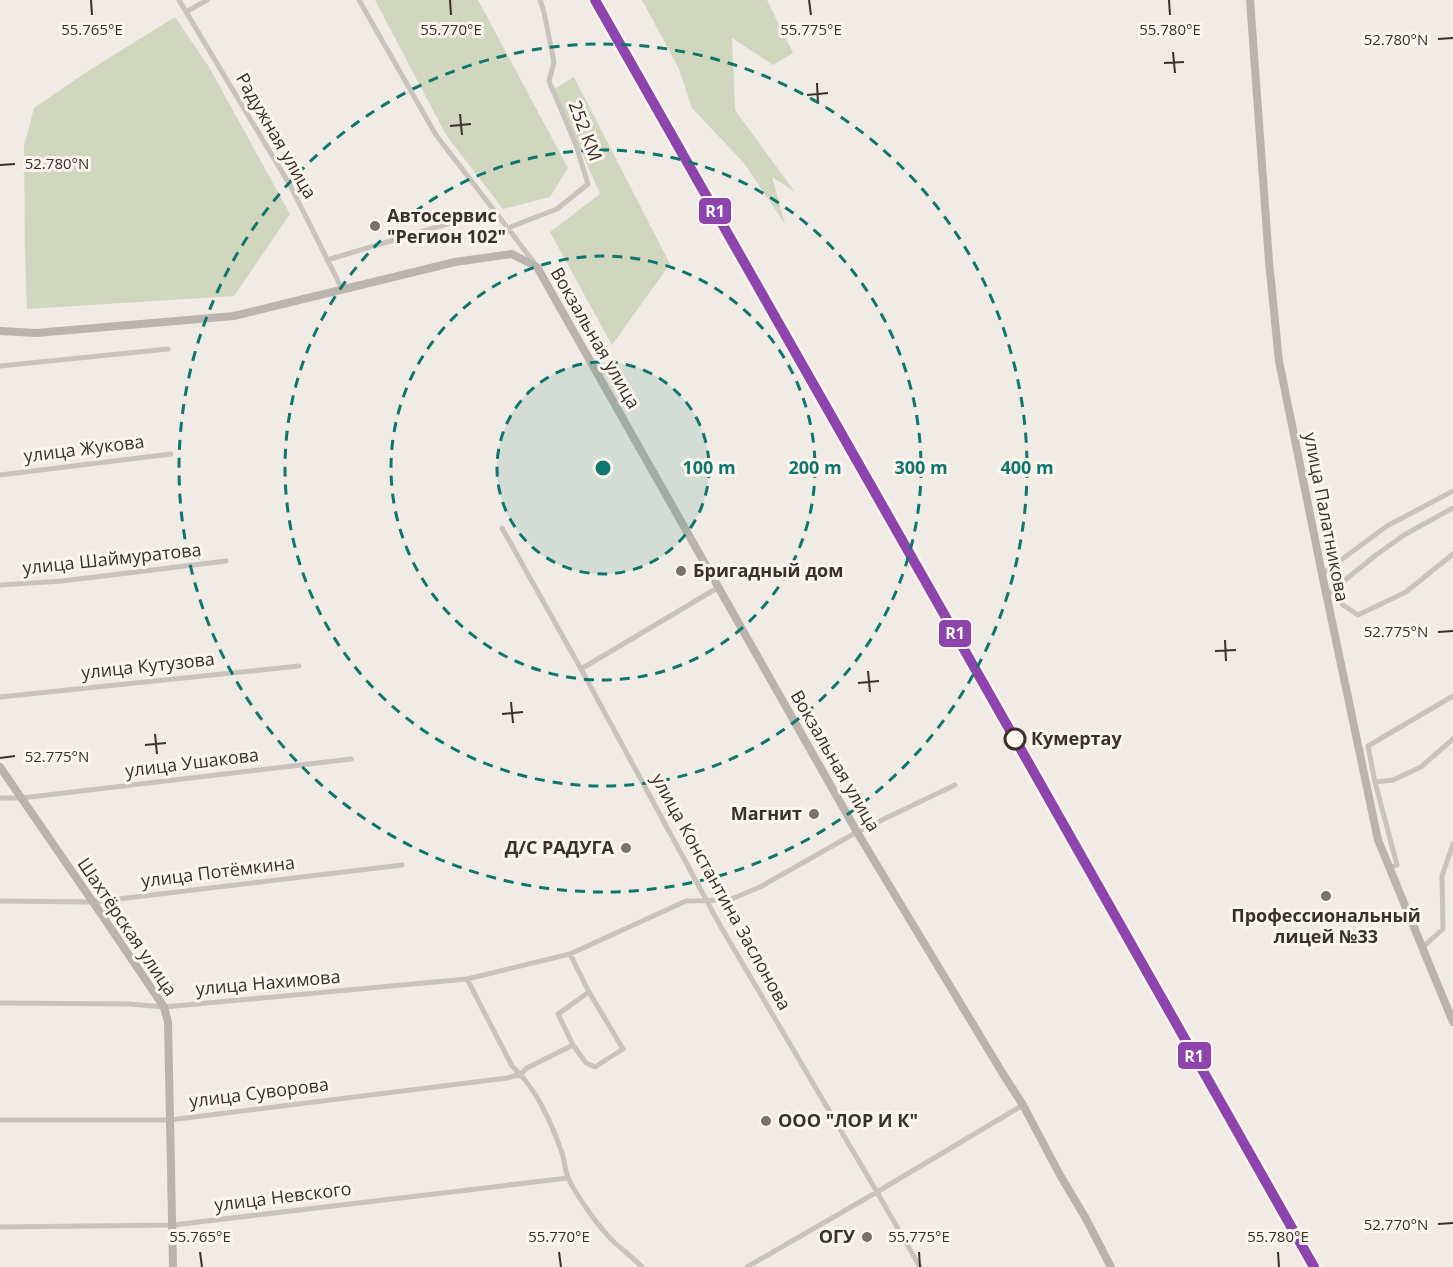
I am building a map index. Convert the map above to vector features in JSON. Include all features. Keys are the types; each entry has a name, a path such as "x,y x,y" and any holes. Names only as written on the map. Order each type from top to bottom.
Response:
{"main road":[{"name":"улица Палатникова","path":"1250,0 1269,261 1279,361 1378,840 1453,1022"},
{"path":"0,331 36,333 234,316 455,262 512,254 537,267"},
{"name":"Вокзальная улица","path":"537,267 857,832 1023,1105 1111,1267"},
{"name":"Шахтёрская улица","path":"0,767 164,1007 168,1022 173,1267"}],"street":[{"name":"Радужная улица","path":"179,0 291,187 342,289"},
{"path":"186,12 207,0"},
{"path":"359,0 436,135 537,267"},
{"name":"252 КМ","path":"508,228 557,209 588,184 576,145 549,81 554,62 540,0"},
{"path":"327,260 494,210"},
{"path":"0,366 168,350"},
{"name":"улица Жукова","path":"0,475 171,453"},
{"path":"1322,574 1387,526 1453,491"},
{"path":"1326,597 1385,548 1453,508"},
{"name":"улица Константина Заслонова","path":"502,528 721,927 920,1267"},
{"path":"1334,589 1343,605 1358,615 1406,592 1453,554"},
{"name":"улица Шаймуратова","path":"0,585 62,581 226,561"},
{"path":"581,669 719,587"},
{"name":"улица Кутузова","path":"0,697 299,666"},
{"path":"1390,867 1397,865 1368,746 1453,696"},
{"path":"1375,782 1393,780 1421,767 1453,739"},
{"name":"улица Ушакова","path":"0,798 22,798 351,759"},
{"name":"улица Нахимова","path":"0,1003 130,1004 164,1007 467,979 570,954 686,901 729,900 760,887 857,832 954,785"},
{"path":"1423,946 1443,929 1442,876 1453,844"},
{"name":"улица Потёмкина","path":"0,901 93,902 402,865"},
{"path":"570,954 589,992 623,1049 595,1066 586,1063 573,1045 558,1014 589,992"},
{"path":"467,979 512,1066 521,1074 536,1096 563,1156 568,1178 597,1224 641,1267"},
{"path":"521,1074 527,1068 573,1045"},
{"name":"улица Суворова","path":"0,1120 170,1120 507,1078 521,1074"},
{"path":"747,1267 1023,1105"},
{"name":"улица Невского","path":"0,1227 173,1225 568,1178"}],"green space":[{"path":"375,0 478,0 568,168 550,197 503,209 446,135"},
{"path":"642,0 767,0 793,53 773,65 732,38 735,110 795,192 772,177 785,224 744,163 692,108 679,69"},
{"path":"175,17 209,67 290,214 234,296 27,309 24,146 34,108 88,71"},
{"path":"574,77 670,264 612,345 550,232 600,194 554,89"}],"railway":[{"path":"624,52 1184,1037"}],"transit line":[{"name":"R1","path":"595,0 1314,1267"}],"place":[{"name":"Автосервис \"Регион 102\"","path":"375,226"},
{"name":"Бригадный дом","path":"681,571"},
{"name":"Кумертау","path":"1015,739"},
{"name":"Магнит","path":"814,814"},
{"name":"Д/С РАДУГА","path":"626,848"},
{"name":"Профессиональный лицей №33","path":"1326,896"},
{"name":"ООО \"ЛОР И К\"","path":"766,1121"},
{"name":"ОГУ","path":"867,1237"}]}
